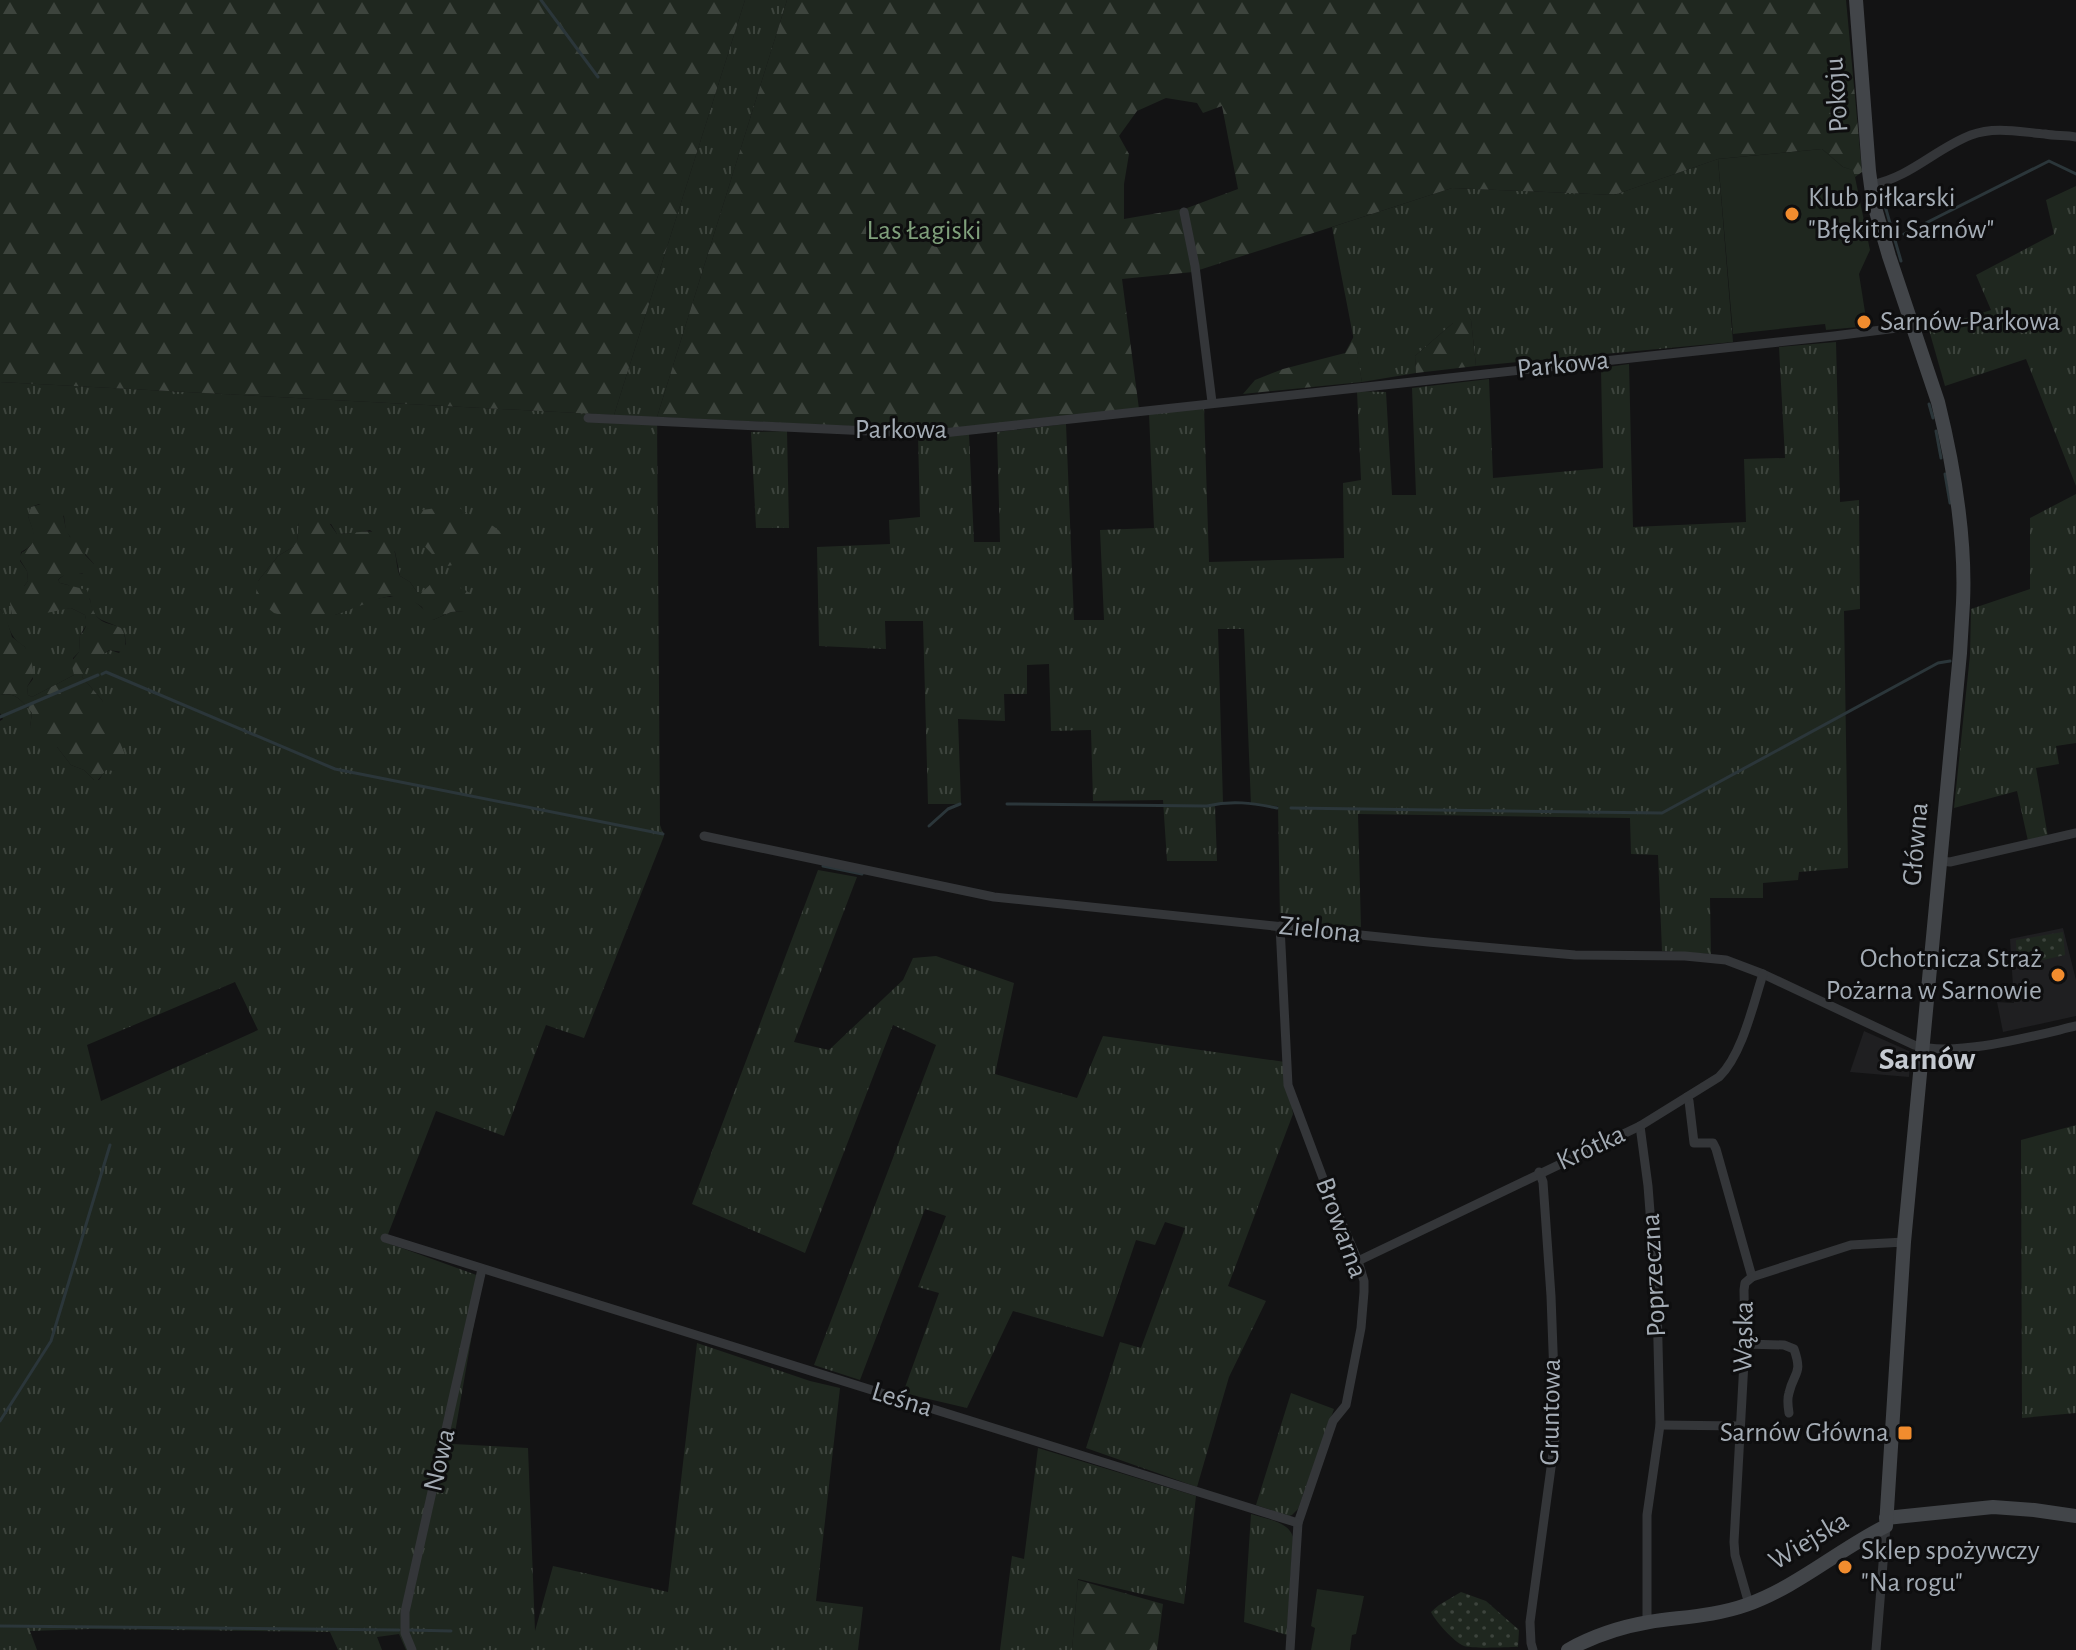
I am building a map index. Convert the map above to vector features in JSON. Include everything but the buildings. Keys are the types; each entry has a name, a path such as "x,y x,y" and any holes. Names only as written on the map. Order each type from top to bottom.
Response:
{"street":[{"name":"Pokoju","path":"1856,0 1871,185"},
{"path":"1871,185 1887,181 1922,164 1950,145 1986,131 2076,137"},
{"name":"Główna","path":"1871,185 1878,221 1913,324 1952,464 1961,536 1963,604 1904,1242 1876,1650"},
{"path":"1184,212 1195,266 1212,402"},
{"name":"Parkowa","path":"588,418 934,434 1834,336 1913,324"},
{"path":"1941,861 1950,862 2076,833"},
{"name":"Zielona","path":"704,836 994,897 1575,955 1685,956 1726,960 1924,1047"},
{"name":"Browarna","path":"1280,926 1288,1085 1364,1281 1364,1309 1346,1405 1333,1421 1298,1523"},
{"name":"Krótka","path":"1358,1261 1640,1126 1719,1077 1736,1055 1763,974"},
{"path":"1924,1047 1945,1049 2011,1041 2076,1026"},
{"name":"Wąska","path":"1687,1097 1694,1143 1713,1143 1716,1149 1752,1277 1745,1283 1744,1290 1745,1344 1734,1542 1749,1604"},
{"name":"Poprzeczna","path":"1640,1126 1657,1303 1660,1425 1647,1515 1647,1623"},
{"name":"Gruntowa","path":"1533,1650 1530,1622 1556,1422 1551,1296 1543,1182 1539,1172"},
{"name":"Leśna","path":"385,1238 1298,1523"},
{"path":"1752,1277 1851,1245 1904,1242"},
{"name":"Nowa","path":"412,1650 405,1633 405,1612 482,1269"},
{"path":"1745,1344 1784,1345 1794,1349 1799,1364 1798,1374 1788,1394 1789,1413"},
{"path":"1660,1425 1740,1426"},
{"name":"Wiejska","path":"1568,1650 1607,1632 1749,1604 1784,1587 1886,1522 1993,1507 2076,1516"},
{"path":"1290,1650 1298,1523"}],"shaded area":[{"path":"2063,928 2076,980 2076,1016 2003,1032 1997,1002 2014,1003 2010,939"},
{"path":"1864,1031 1911,1052 1909,1077 1850,1072"}],"green space":[{"path":"0,0 745,0 614,415 0,382"},
{"path":"745,0 787,0 657,417 660,825 664,836 584,1038 546,1025 504,1136 436,1111 385,1242 482,1277 453,1444 528,1448 535,1631 553,1566 668,1592 697,1343 840,1388 816,1601 863,1607 858,1650 406,1650 399,1634 377,1637 382,1650 338,1650 330,1632 90,1629 30,1631 37,1650 0,1650 0,721 3,719 0,695 19,698 32,713 30,727 57,747 71,765 99,780 106,769 115,771 102,700 82,677 97,658 110,650 119,653 126,644 121,628 96,616 90,599 58,580 65,574 82,574 94,564 66,532 64,516 39,504 31,507 28,516 34,541 21,552 20,561 27,571 28,581 24,586 53,610 71,608 85,615 87,624 80,635 79,652 73,658 74,675 32,697 28,695 27,687 33,679 25,647 12,634 0,609 0,382 614,415","holes":["299,523 331,524 337,534 370,530 395,552 400,576 410,582 417,592 464,611 451,612 433,620 410,600 389,597 366,602 335,615 258,581 278,556 297,542","235,982 258,1030 101,1101 87,1045"]},
{"name":"Las Łagiski","path":"787,0 1846,0 1862,172 1855,177 1852,170 1843,167 1822,149 1718,159 1614,195 1452,188 1193,272 1122,279 1139,409 936,430 657,417","holes":["1166,98 1197,103 1203,113 1222,106 1238,189 1187,208 1124,219 1124,184 1129,154 1119,136 1137,111"]},
{"name":"Klub piłkarski \"Błękitni Sarnów\"","path":"1822,149 1843,167 1853,170 1855,177 1870,250 1859,274 1866,318 1858,319 1859,327 1826,330 1825,324 1733,334 1718,159"},
{"path":"1718,159 1733,342 1476,366 1471,320 1454,306 1453,323 1415,356 1416,373 1362,382 1332,227 1452,188 1614,195"},
{"path":"2076,186 2076,486 2026,359 1945,386 1929,330 1991,310 1976,275 2054,234 2046,200"},
{"path":"1453,306 1459,306 1471,320 1476,366 1416,373 1415,356 1453,323"},
{"path":"1354,336 1362,382 1243,394 1255,380 1283,369 1345,353"},
{"path":"1836,342 1840,502 1859,500 1860,609 1844,611 1848,868 1799,872 1798,880 1763,883 1763,898 1710,898 1711,954 1662,951 1658,855 1631,854 1630,818 1358,814 1361,927 1280,920 1278,806 1251,805 1244,629 1218,629 1223,803 1215,805 1217,861 1167,861 1163,800 1093,801 1091,730 1051,731 1049,664 1027,665 1027,694 1004,694 1005,721 958,719 961,804 928,804 923,621 885,621 886,649 819,646 817,547 890,544 889,520 920,517 918,436 969,434 974,542 1000,542 997,432 1066,424 1074,620 1104,620 1100,530 1154,528 1149,414 1204,406 1209,562 1344,558 1343,483 1361,480 1357,391 1386,392 1392,495 1416,495 1412,388 1489,379 1493,478 1603,468 1601,368 1629,364 1633,527 1746,522 1744,459 1785,458 1779,347"},
{"path":"787,431 789,528 756,528 751,432"},
{"path":"2076,494 2076,743 2056,746 2059,764 2036,768 2048,837 2028,841 2017,791 1954,808 1970,655 1971,609 2030,589 2030,518"},
{"path":"48,502 62,510 67,532 70,537 78,538 85,544 85,555 94,564 88,572 67,575 58,580 87,590 98,618 121,628 125,637 123,652 109,650 86,669 82,677 102,700 132,771 124,781 115,771 106,770 98,780 94,780 84,770 71,765 57,747 52,747 50,755 42,754 30,727 32,713 15,696 0,695 0,609 12,637 25,647 31,659 34,675 27,687 28,695 32,697 74,675 71,662 79,652 80,635 86,626 85,615 71,608 16,619 12,616 10,603 14,587 24,586 28,581 27,571 19,558 33,541 28,516 31,507"},
{"path":"457,506 476,520 513,537 514,543 495,559 472,557 451,565 441,564 418,538 414,523 422,510"},
{"path":"315,515 327,520 337,534 370,532 384,536 394,550 400,576 410,582 417,592 422,592 431,584 449,585 472,594 476,598 475,604 464,611 451,612 433,620 427,618 422,607 416,603 390,596 307,622 274,613 256,593 258,581 278,556 293,547 297,541 299,523"},
{"path":"818,870 857,877 794,1042 829,1050 903,980 913,958 936,956 1014,983 995,1074 1077,1098 1103,1036 1285,1062 1293,1114 1228,1286 1266,1301 1229,1377 1197,1487 1086,1448 1120,1342 1141,1348 1185,1228 1165,1222 1155,1245 1136,1240 1103,1337 1013,1311 967,1408 903,1393 939,1293 918,1287 946,1216 925,1209 860,1380 814,1365 936,1045 893,1025 805,1253 692,1204"},
{"path":"2063,932 2065,955 2017,966 2016,940"},
{"path":"2076,1125 2076,1413 2022,1418 2021,1140"},
{"path":"1291,1393 1334,1409 1298,1509 1289,1516 1256,1505"},
{"path":"1038,1448 1196,1496 1184,1604 1078,1579 1072,1650 1000,1650 1012,1556 1024,1559"},
{"path":"1251,1514 1281,1524 1293,1537 1287,1635 1244,1622"},
{"path":"1078,1580 1163,1604 1157,1650 1072,1650"},
{"path":"1317,1589 1364,1596 1350,1650 1311,1650"},
{"path":"1461,1592 1486,1601 1519,1630 1518,1647 1468,1647 1450,1636 1431,1612"}],"waterway":[{"path":"541,0 598,77"},
{"path":"1904,234 2049,161 2076,174"},
{"path":"1883,199 1901,261"},
{"path":"1929,404 1933,418"},
{"path":"1936,431 1941,458"},
{"path":"1945,474 1950,503"},
{"path":"1291,808 1662,813 1938,663 1950,661"},
{"path":"102,674 106,672 335,769 663,834"},
{"path":"0,717 98,675"},
{"path":"1007,804 1207,806 1234,803 1277,808"},
{"path":"929,826 948,809 960,804"},
{"path":"823,866 862,874"},
{"path":"0,1421 51,1341 110,1145"},
{"path":"0,1626 399,1630"},
{"path":"409,1630 451,1631"}],"place":[{"name":"Klub piłkarski \"Błękitni Sarnów\"","path":"1792,214"},
{"name":"Sarnów-Parkowa","path":"1864,322"},
{"name":"Ochotnicza Straż Pożarna w Sarnowie","path":"2058,975"},
{"name":"Sarnów Główna","path":"1905,1433"},
{"name":"Sklep spożywczy \"Na rogu\"","path":"1845,1567"}],"district":[{"name":"Sarnów","path":"1927,1059"}]}
